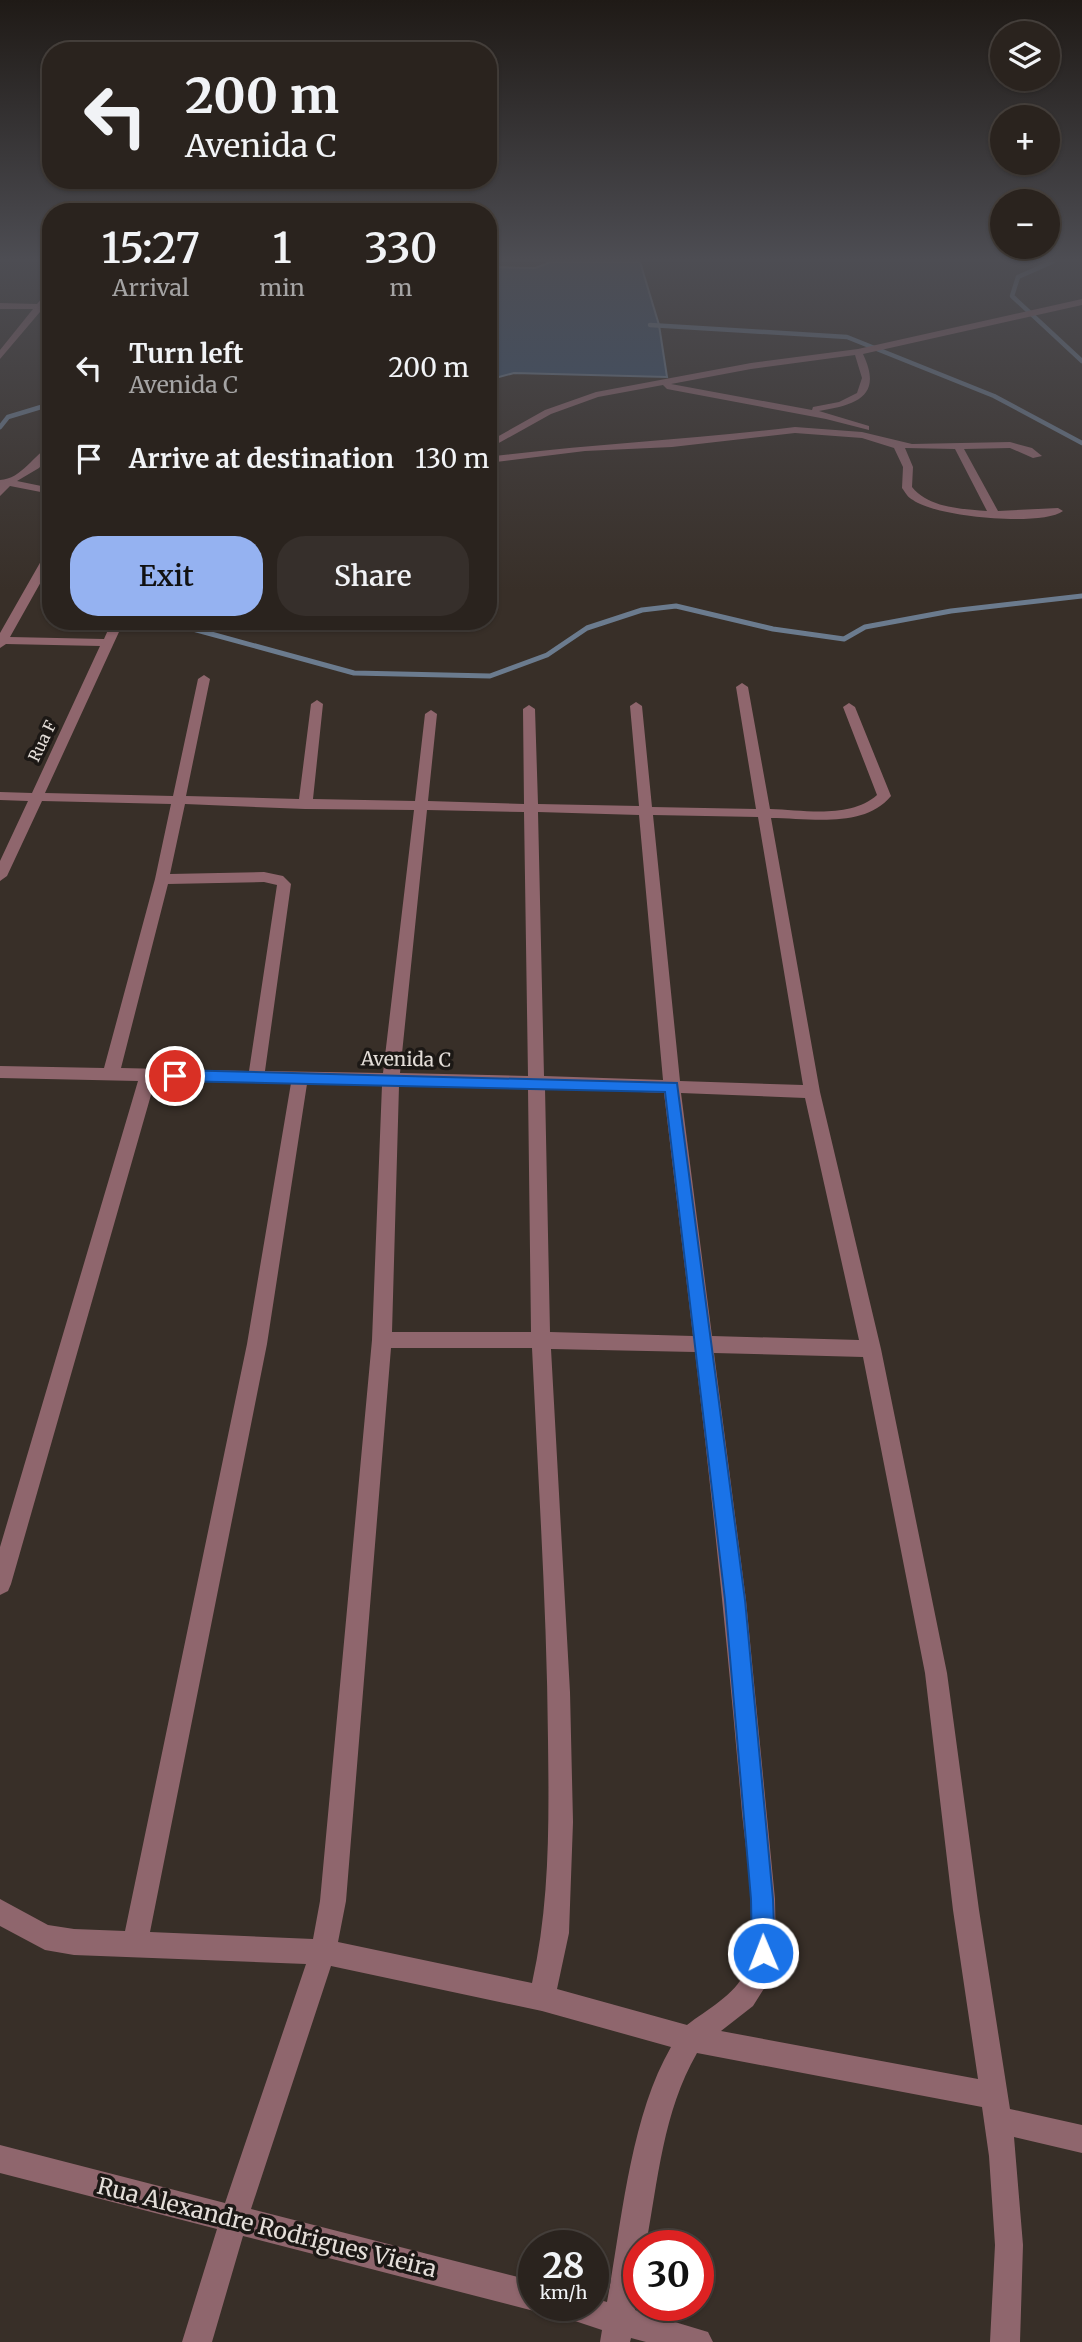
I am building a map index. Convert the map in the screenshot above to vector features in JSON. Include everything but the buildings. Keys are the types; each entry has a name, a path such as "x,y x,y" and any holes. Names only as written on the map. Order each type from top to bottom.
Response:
{"street":[{"path":"497,441 570,402 721,371"},
{"path":"798,411 836,406 856,399 863,392 868,380 865,371"},
{"path":"649,384 708,392 861,426 900,445 908,473 906,487 913,496 939,507 1027,516 1058,511"},
{"path":"497,459 585,448 672,444 795,430 843,433 900,445 1012,445 1031,451 1037,456"},
{"path":"958,446 994,514"},
{"path":"0,493 4,482 36,466 42,459"},
{"path":"4,482 42,489"},
{"path":"42,570 1,641 108,643"},
{"name":"Rua F","path":"0,876 114,630"},
{"path":"111,1074 162,879 204,679"},
{"path":"742,687 812,1092 871,1349 936,1673 966,1910 997,2108 1009,2245 1005,2342"},
{"path":"305,805 317,705"},
{"path":"617,2330 653,2126 673,2069 690,2039 744,1997 756,1979 763,1953 762,1899 735,1600 672,1087 636,706"},
{"path":"0,796 842,816 873,806 884,796 849,707"},
{"path":"529,709 541,1340 559,1692 561,1822 556,1933 542,1998"},
{"path":"197,2342 234,2218 323,1952 339,1842 382,1340 391,1079 431,714"},
{"path":"162,879 264,877 278,879 284,884 256,1077"},
{"name":"Avenida C","path":"0,1072 536,1082 812,1092"},
{"path":"0,1584 148,1075"},
{"path":"135,1945 257,1344 300,1077"},
{"path":"382,1340 541,1340 871,1349"},
{"path":"0,1912 45,1937 74,1942 323,1952 542,1998 690,2039 997,2108 1082,2139"},
{"name":"Rua Alexandre Rodrigues Vieira","path":"0,2159 518,2292"},
{"path":"599,2321 617,2330 698,2342"}],"water":[{"path":"497,371 666,371 667,377 514,373 497,378"}],"waterway":[{"path":"932,371 994,396 1082,443"},
{"path":"0,427 8,417 42,407"},
{"path":"197,630 354,673 490,676 547,655 587,628 642,610 676,606 773,629 844,639 865,627 951,611 1082,596"}],"route":[{"path":"175,1076 672,1087 735,1600 762,1899 763,1953"}]}
